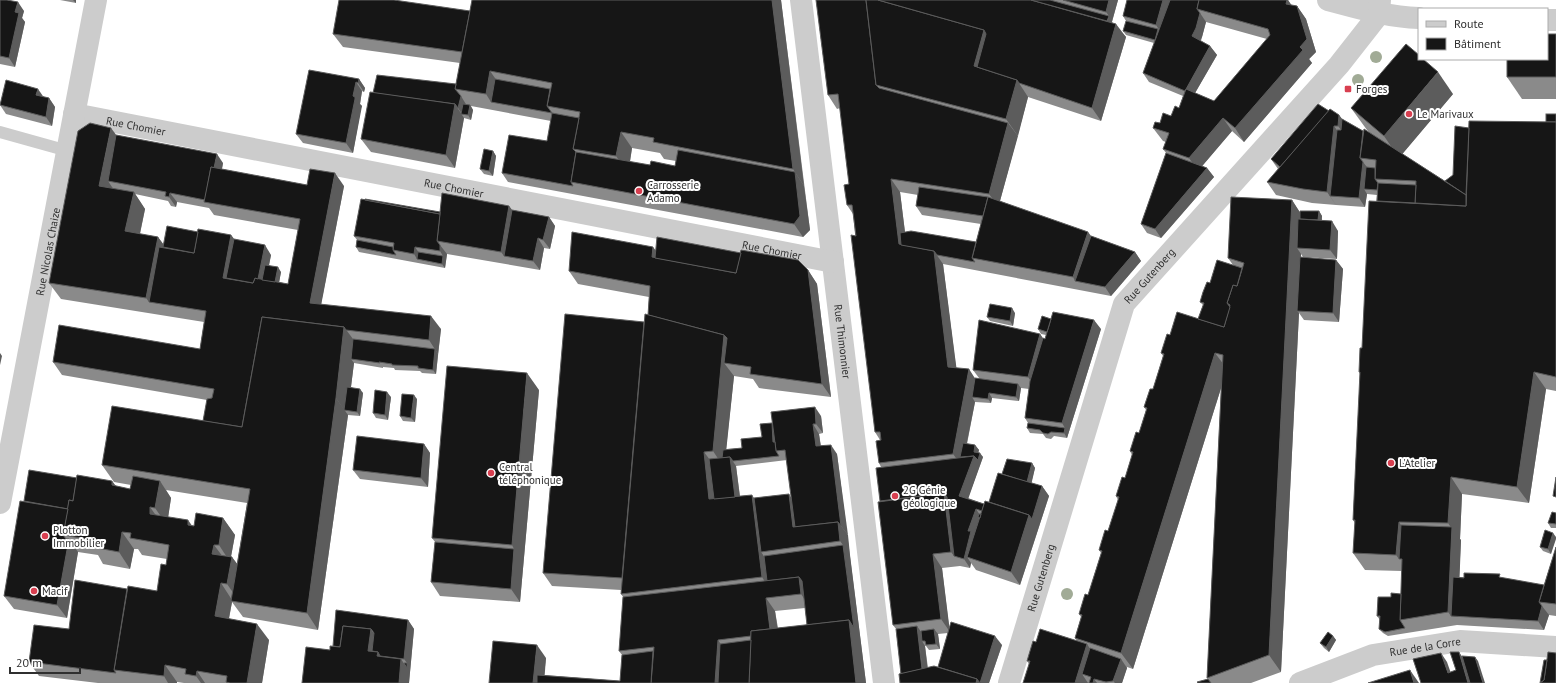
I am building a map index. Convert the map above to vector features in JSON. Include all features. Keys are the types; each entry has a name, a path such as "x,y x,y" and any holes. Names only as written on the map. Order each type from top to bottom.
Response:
{"street":[{"name":"Rue Nicolas Chaize","path":"0,503 96,0"},
{"name":"Rue Thimonnier","path":"801,0 884,683"},
{"path":"1328,0 1380,7 1401,17 1418,18"},
{"name":"Rue Gutenberg","path":"1009,683 1124,304 1339,65 1380,7"},
{"name":"Rue Chomier","path":"74,114 833,262"},
{"name":"Rue de la Corre","path":"1300,683 1373,655 1460,641 1556,647"}],"lane":[{"path":"0,132 68,151"}],"building":[{"path":"0,0 18,2 15,12 19,13 9,58 0,56"},
{"path":"339,0 394,0 470,11 462,52 333,34"},
{"path":"472,0 772,0 793,169 653,142 654,138 621,132 616,156 573,149 580,112 547,106 552,83 490,71 486,94 455,89"},
{"path":"816,0 866,0 876,85 879,88 1008,123 989,194 891,179 899,244 934,251 948,367 969,369 953,454 879,463 876,441 881,440 880,432 875,432 851,235 856,236 852,205 847,205 844,185 849,184 838,94 828,95"},
{"path":"866,0 878,0 984,30 974,66 1017,80 1006,119 876,85"},
{"path":"878,0 1031,0 1116,24 1092,108 977,67 986,34 984,30"},
{"path":"1031,0 1050,0 1109,16 1107,21"},
{"path":"1063,0 1109,0 1106,12"},
{"path":"1127,0 1163,0 1156,25 1123,16"},
{"path":"1170,0 1199,0 1197,9 1200,13 1192,36 1210,46 1185,91 1143,73"},
{"path":"1199,0 1287,0 1286,4 1297,6 1307,39 1300,47 1303,50 1235,128 1223,118 1189,158 1163,149 1169,133 1153,128 1155,122 1160,123 1163,113 1171,116 1175,106 1179,108 1186,89 1214,101 1270,35 1268,29 1197,9"},
{"path":"1126,21 1158,29 1155,40 1123,31"},
{"path":"1548,34 1556,34 1556,77 1507,77 1507,60 1548,60"},
{"path":"1406,44 1418,54 1418,60 1424,60 1438,72 1384,136 1351,108"},
{"path":"309,70 359,79 358,83 356,82 353,96 355,99 346,143 296,134"},
{"path":"377,75 456,84 455,89 461,96 458,108 455,104 373,93"},
{"path":"495,79 550,89 547,106 552,113 491,102"},
{"path":"6,80 38,89 36,95 49,98 46,117 0,105"},
{"path":"370,92 455,104 446,155 361,139"},
{"path":"463,104 470,105 468,115 461,114"},
{"path":"1318,104 1329,111 1280,167 1271,159"},
{"path":"1330,109 1339,115 1338,126 1334,126 1327,192 1267,182"},
{"path":"552,113 579,118 573,149 576,152 571,182 573,186 502,173 509,135 547,141"},
{"path":"1546,114 1556,114 1556,122 1546,122"},
{"path":"1342,119 1363,131 1360,158 1363,162 1359,198 1330,196 1337,130 1341,130"},
{"path":"1469,121 1556,122 1556,377 1534,372 1517,487 1451,477 1448,523 1399,522 1396,555 1353,553 1360,348 1362,348 1369,201 1466,206"},
{"path":"90,123 111,128 99,186 134,192 125,231 158,237 146,298 49,283 78,131"},
{"path":"1455,126 1469,128 1466,195 1445,181 1453,175"},
{"path":"1364,129 1466,195 1466,206 1415,203 1416,181 1375,179 1376,160 1360,158"},
{"path":"116,135 217,154 214,168 211,167 205,200 170,193 169,197 165,196 166,192 108,181"},
{"path":"484,149 493,151 489,171 480,169"},
{"path":"678,150 795,172 800,216 794,224 571,182 576,152 650,165 651,161 675,166"},
{"path":"1166,153 1207,168 1155,229 1141,224"},
{"path":"211,167 307,185 310,169 335,173 310,303 431,316 429,340 346,330 344,327 262,317 242,427 203,421 207,399 212,398 214,389 53,362 59,325 200,349 206,311 149,302 159,247 194,253 198,229 231,235 223,278 253,283 255,278 288,284 300,219 204,202"},
{"path":"1366,167 1375,168 1375,179 1378,183 1377,190 1364,189"},
{"path":"1378,183 1416,185 1415,203 1377,201"},
{"path":"919,187 988,197 983,216 916,206"},
{"path":"442,193 509,206 501,252 437,241"},
{"path":"988,197 1088,232 1073,277 972,258"},
{"path":"1231,197 1292,200 1269,655 1207,678 1223,355 1215,353 1121,653 1075,638 1082,615 1079,614 1085,594 1088,595 1102,551 1099,550 1105,530 1108,531 1119,497 1116,496 1122,477 1125,478 1133,452 1130,451 1136,432 1139,433 1147,408 1144,407 1150,389 1153,389 1164,354 1161,353 1167,334 1170,335 1177,312 1224,327 1230,305 1227,303 1233,285 1237,286 1244,263 1228,258"},
{"path":"361,199 440,214 437,241 440,245 440,251 415,247 414,254 393,250 394,243 354,236"},
{"path":"365,200 440,212 440,214"},
{"path":"512,210 549,217 543,240 538,238 533,261 504,256"},
{"path":"1300,211 1319,211 1318,220 1300,219"},
{"path":"1298,219 1332,221 1330,250 1297,248"},
{"path":"167,226 198,232 194,253 163,247"},
{"path":"911,231 976,242 972,258 975,262 937,255 934,251 901,245 900,233"},
{"path":"572,232 653,247 652,257 736,273 741,250 798,260 808,270 822,384 750,374 751,367 724,363 727,338 724,335 648,315 650,286 569,271"},
{"path":"1091,236 1135,252 1105,287 1075,281"},
{"path":"657,237 741,253 736,273 655,258"},
{"path":"234,239 265,245 258,279 255,278 253,283 226,278"},
{"path":"357,240 393,247 396,255 356,247"},
{"path":"418,252 443,256 442,264 417,259"},
{"path":"1300,257 1336,260 1333,313 1297,311"},
{"path":"1217,260 1242,268 1237,286 1233,285 1227,303 1230,307 1224,327 1198,319 1204,303 1200,302 1203,292 1207,282 1210,283"},
{"path":"265,265 278,267 275,282 262,280"},
{"path":"990,304 1012,308 1010,321 987,317"},
{"path":"1053,312 1094,320 1062,423 1025,418 1030,381 1043,338 1045,339"},
{"path":"565,314 644,322 622,578 543,573"},
{"path":"645,314 724,335 713,451 704,452 709,499 752,495 762,577 621,594"},
{"path":"1042,316 1051,319 1047,332 1038,329"},
{"path":"262,317 344,327 307,613 231,601 250,489 102,465 112,406 242,427"},
{"path":"979,320 1040,334 1028,377 973,370"},
{"path":"353,339 435,349 433,370 418,368 418,366 392,365 351,359"},
{"name":"Central téléphonique","path":"447,366 527,373 512,545 432,538"},
{"path":"975,378 1018,384 1016,397 989,393 988,399 972,397"},
{"path":"347,387 360,389 357,412 344,410"},
{"path":"375,390 387,392 385,415 373,413"},
{"path":"402,394 414,395 411,418 400,416"},
{"path":"815,407 816,424 813,424 816,446 831,445 841,526 838,522 795,527 785,450 776,451 771,412"},
{"path":"772,423 773,442 775,442 776,451 779,456 733,461 730,457 722,458 723,450 742,448 741,439 762,437 760,424"},
{"path":"1028,423 1065,428 1064,433 1043,433 1040,430 1027,428"},
{"path":"357,436 424,444 421,478 353,470"},
{"path":"963,443 975,445 974,452 980,453 978,460 974,456 960,457"},
{"path":"974,456 959,496 984,504 982,511 976,509 968,531 971,531 964,559 954,556 947,497 944,493 880,501 876,468"},
{"path":"730,457 735,497 714,499 709,459"},
{"path":"1007,459 1032,463 1027,482 1002,474"},
{"path":"29,470 77,478 73,501 69,500 68,509 24,501"},
{"path":"998,473 1042,486 1032,519 1029,515 989,502"},
{"path":"77,475 112,481 112,485 130,489 133,476 160,481 155,508 150,507 150,514 188,520 188,525 194,526 196,513 223,518 219,545 214,545 212,554 232,557 227,584 221,583 215,616 257,624 247,683 230,683 226,682 227,676 197,671 196,676 185,674 186,669 165,665 164,676 114,670 128,586 157,591 161,564 166,565 169,545 130,538 131,533 122,532 119,552 92,547 93,540 63,535 69,500 73,501"},
{"path":"1556,477 1556,497 1553,496"},
{"path":"944,493 951,552 933,554 941,619 893,625 878,502"},
{"path":"789,494 793,527 838,522 840,541 761,552 754,498"},
{"path":"20,501 68,509 63,535 66,539 69,539 57,605 4,596"},
{"path":"985,501 1029,515 1011,572 967,557"},
{"path":"1552,512 1556,513 1556,524 1548,523"},
{"path":"1401,525 1452,527 1448,612 1400,620 1402,559 1399,559"},
{"path":"1545,530 1553,533 1548,549 1540,547"},
{"path":"435,542 514,549 511,589 431,582"},
{"path":"843,545 854,628 849,620 807,625 802,581 799,577 767,581 764,556"},
{"path":"1556,547 1556,604 1539,602"},
{"path":"1464,573 1500,574 1499,577 1544,585 1539,602 1542,606 1538,621 1451,616 1453,577 1464,578"},
{"path":"799,577 801,594 766,598 770,629 751,631 751,636 718,640 715,683 651,683 654,647 619,651 623,597"},
{"path":"75,580 127,589 114,670 116,673 29,662 34,625 69,629"},
{"path":"1391,593 1401,594 1400,620 1405,628 1385,632 1379,629 1380,616 1377,616 1378,597 1391,597"},
{"path":"336,610 408,620 404,659 380,656 378,652 372,651 374,633 371,629 343,626 340,647 333,646"},
{"path":"849,620 856,683 749,683 751,631"},
{"path":"951,622 995,636 980,683 977,679 938,667"},
{"path":"343,626 371,629 368,651 378,652 377,656 401,659 399,683 302,683 306,647 330,650 330,646 340,647"},
{"path":"917,626 922,669 901,674 896,629"},
{"path":"934,629 936,644 926,645 925,641 922,641 921,631"},
{"path":"1040,629 1087,644 1075,683 1023,683 1030,661 1027,661 1033,641 1036,642"},
{"path":"1328,632 1333,636 1326,647 1320,643"},
{"path":"751,640 749,683 718,683 720,644"},
{"path":"493,641 537,645 533,683 489,683"},
{"path":"1090,648 1121,659 1113,681 1106,682 1094,679 1093,683 1089,683 1091,677 1082,674"},
{"path":"653,651 651,683 537,683 537,675 620,681 622,655"},
{"path":"1450,652 1459,652 1468,683 1421,683 1413,659 1441,653 1448,673 1456,670"},
{"path":"1548,652 1556,653 1556,683 1540,683 1544,680"},
{"path":"1462,656 1475,657 1483,683 1470,683"},
{"path":"1544,660 1547,660 1544,680 1540,683"},
{"path":"934,666 977,679 976,683 900,683 899,674"},
{"path":"1410,670 1414,683 1368,683"},
{"path":"1208,679 1211,683 1197,682"}],"place":[{"name":"Forges","path":"1348,89"},
{"name":"Le Marivaux","path":"1409,114"},
{"name":"Carrosserie Adamo","path":"639,191"},
{"name":"L'Atelier","path":"1391,463"},
{"name":"Central téléphonique","path":"491,473"},
{"name":"2G Génie géologique","path":"895,496"},
{"name":"Plotton Immobilier","path":"45,536"},
{"name":"Macif","path":"34,591"}]}
